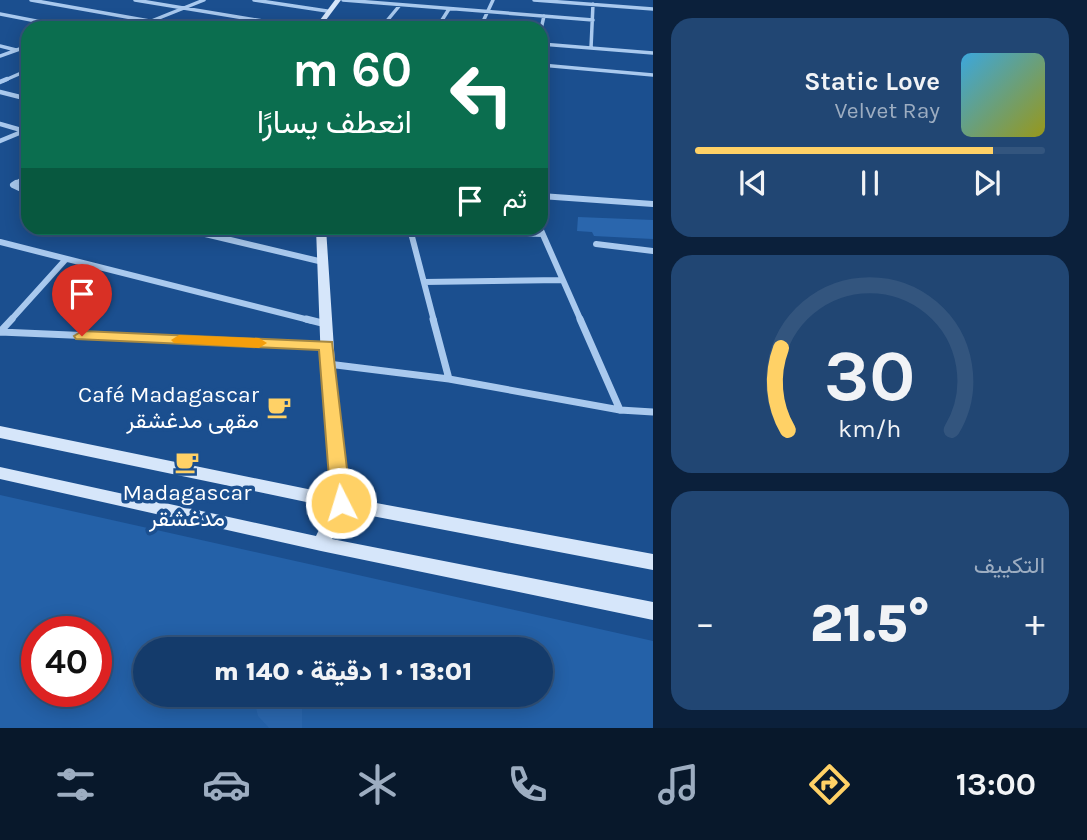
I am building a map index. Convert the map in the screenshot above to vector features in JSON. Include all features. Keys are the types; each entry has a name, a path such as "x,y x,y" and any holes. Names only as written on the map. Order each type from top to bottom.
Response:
{"main road":[{"path":"320,21 327,11 341,0"},
{"path":"321,235 328,364 341,503 321,544"},
{"path":"0,432 341,503 653,562"},
{"path":"0,473 321,544 653,611"}],"street":[{"path":"31,0 151,21 204,0"},
{"path":"135,0 263,21"},
{"path":"254,0 327,11"},
{"path":"341,0 593,20"},
{"path":"483,21 493,0"},
{"path":"534,0 653,9"},
{"path":"626,0 627,7"},
{"path":"592,48 593,4"},
{"path":"387,21 400,5"},
{"path":"441,21 449,9"},
{"path":"0,14 36,21"},
{"path":"543,21 544,16"},
{"path":"548,45 653,53"},
{"path":"0,46 16,50"},
{"path":"0,56 21,48"},
{"path":"548,66 653,75"},
{"path":"0,82 21,73"},
{"path":"0,92 21,97"},
{"path":"0,124 21,130"},
{"path":"0,141 21,134"},
{"path":"21,180 13,185 21,189"},
{"path":"548,196 653,204"},
{"path":"209,235 323,262"},
{"path":"412,235 449,379"},
{"path":"543,235 620,410"},
{"path":"0,242 326,324"},
{"path":"596,244 653,251"},
{"path":"0,332 66,259"},
{"path":"424,282 562,280"},
{"path":"0,332 327,346"},
{"path":"328,364 449,379 620,410 653,412"}],"shaded area":[{"path":"0,495 653,641 653,728 0,728"}],"building":[{"path":"578,217 653,220 653,239 594,236 592,232 577,231"},
{"path":"256,707 302,707 302,728 269,728 258,716"}],"slow traffic":[{"path":"179,340 259,343"}],"place":[{"name":"Café Madagascar مقهى مدغشقر","path":"279,407"},
{"name":"Madagascar مدغشقر","path":"187,462"}],"route":[{"path":"82,336 327,346 341,503"}]}
